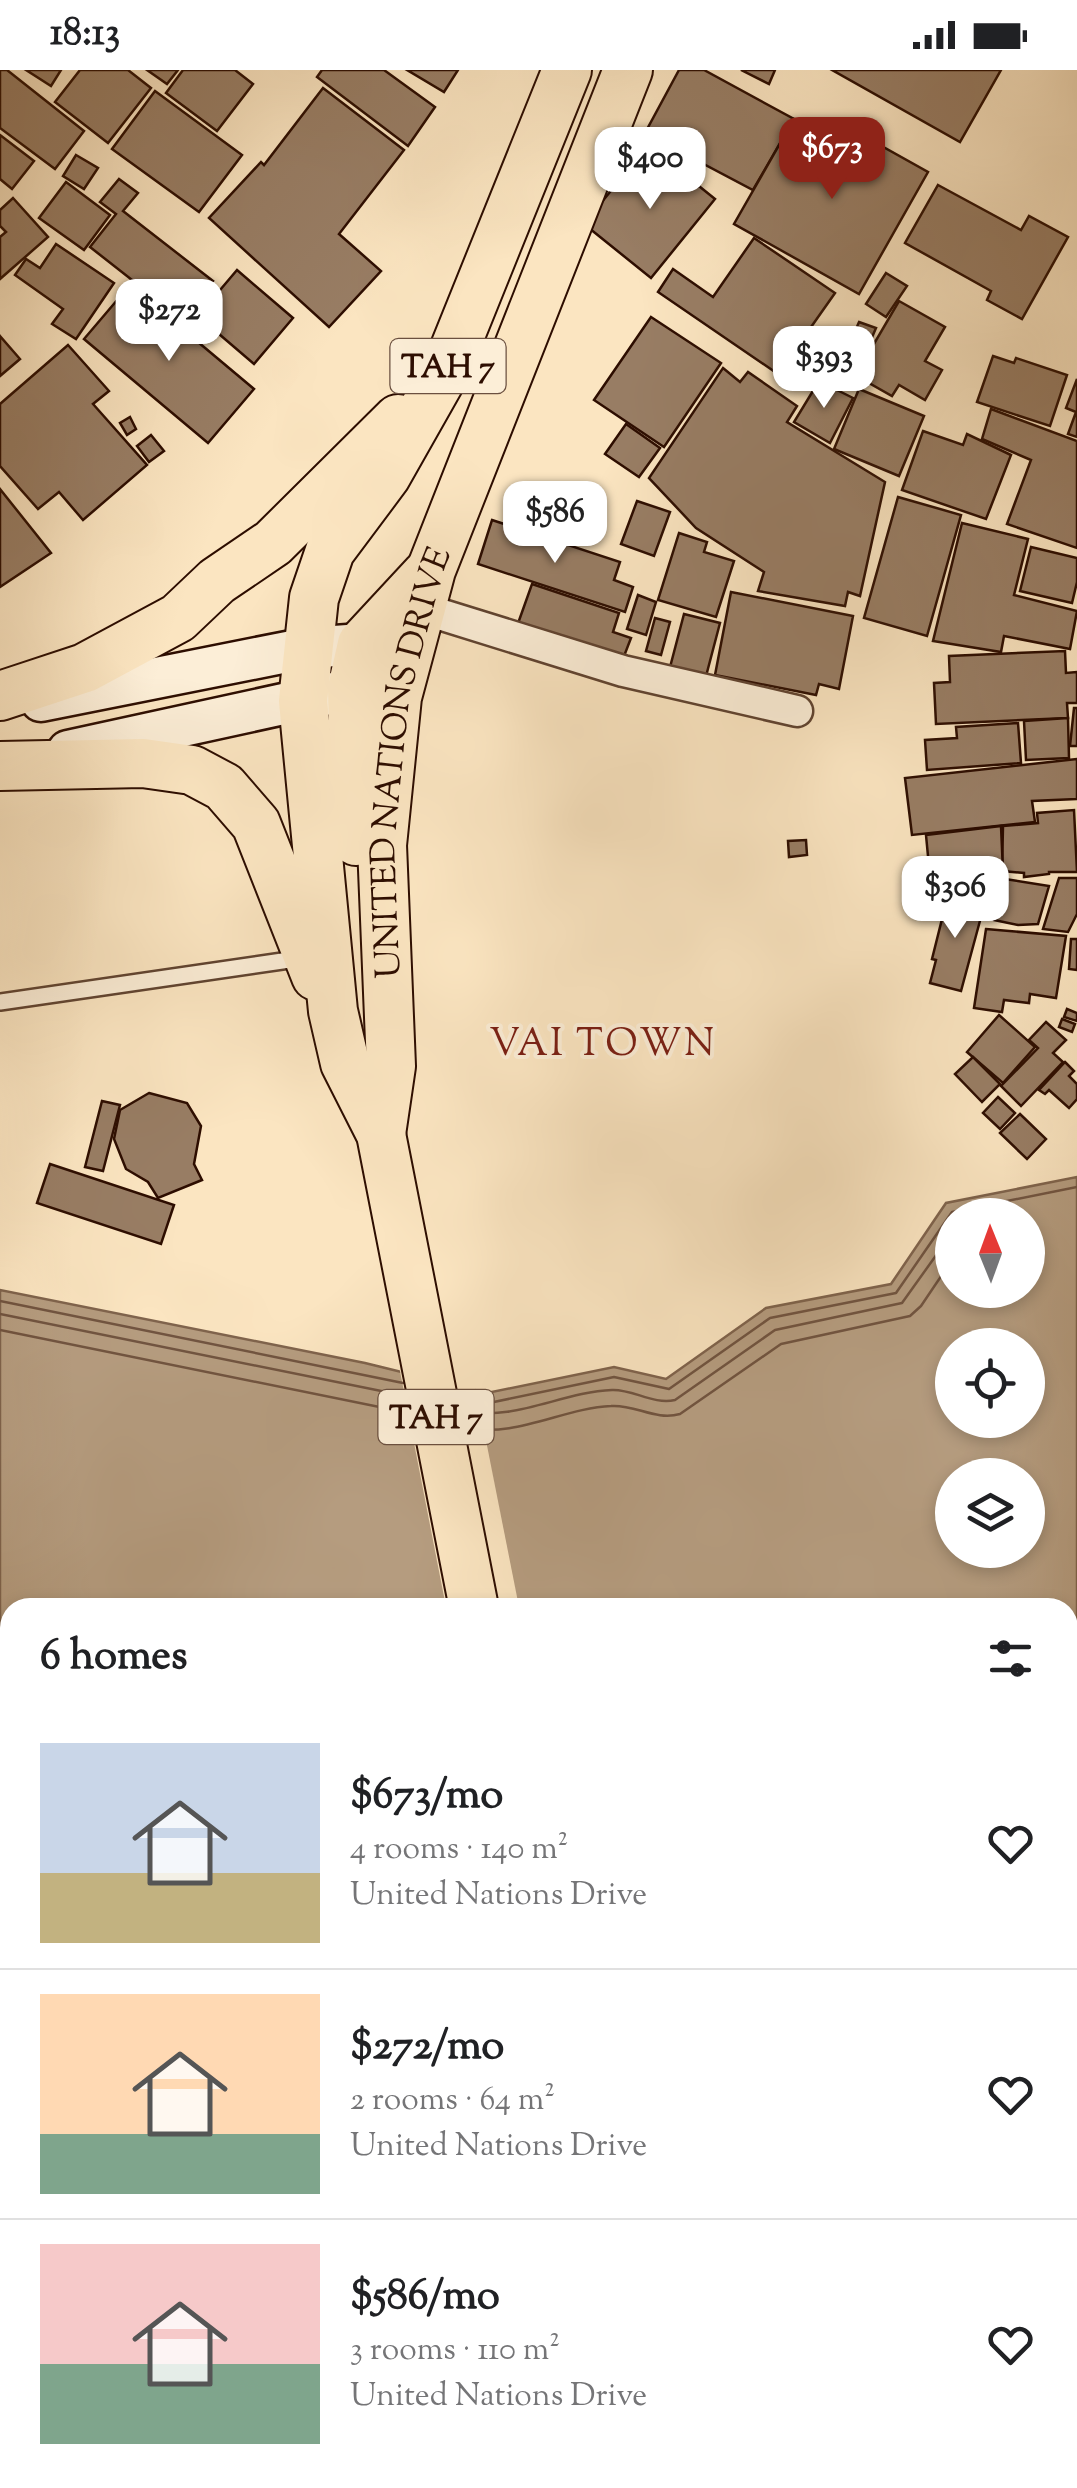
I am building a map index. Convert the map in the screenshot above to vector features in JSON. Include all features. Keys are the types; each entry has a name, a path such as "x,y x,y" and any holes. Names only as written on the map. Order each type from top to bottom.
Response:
{"highway":[{"name":"UNITED NATIONS DRIVE","path":"472,1598 381,1134 345,1063 333,1011 303,701 314,598 330,551 386,476 446,370 567,70"},
{"name":"UNITED NATIONS DRIVE","path":"381,1134 391,1066 382,845 398,697 426,589 628,70"},
{"path":"0,696 85,668 178,618 217,581 273,543 446,370"},
{"path":"381,1134 358,907 357,667 426,589"},
{"path":"0,765 143,763 192,770 224,787 256,824 306,957 333,1011"}],"main road":[{"name":"UNITED NATIONS DRIVE","path":"0,710 307,648 357,667"},
{"path":"0,765 303,701 357,667"}],"street":[{"path":"426,589 623,671 797,711"}],"lane":[{"path":"0,1002 306,957"}],"water":[{"path":"1077,1177 1077,1598 0,1598 0,1290 365,1363 487,1393 614,1367 666,1379 766,1308 891,1284 935,1219 935,1308 1045,1308 1045,1198 971,1198"}],"pier":[{"path":"399,1366 475,1385 517,1598 444,1598"}],"building":[{"path":"0,70 7,70 84,131 55,169 0,128"},
{"path":"26,70 61,70 51,86"},
{"path":"80,70 128,70 151,88 108,143 55,102"},
{"path":"147,70 178,70 167,84"},
{"path":"183,70 235,70 253,84 217,131 166,93"},
{"path":"322,70 384,70 435,107 408,146 317,77"},
{"path":"407,70 458,70 444,92"},
{"path":"679,70 704,70 794,119 753,190 645,133"},
{"path":"741,70 775,70 769,84"},
{"path":"832,70 1001,70 960,142"},
{"path":"323,88 404,150 339,234 381,271 329,327 209,218 261,162 264,165"},
{"path":"155,91 242,155 199,212 112,149"},
{"path":"794,119 842,146 851,129 928,172 859,294 734,224"},
{"path":"0,135 34,161 12,189 0,179"},
{"path":"648,145 715,199 651,278 584,224"},
{"path":"76,155 98,168 84,189 63,176"},
{"path":"119,179 138,193 123,211 213,281 183,320 90,247 116,214 100,202"},
{"path":"66,182 110,215 84,250 39,218"},
{"path":"938,185 1021,230 1029,216 1068,237 1022,319 987,300 991,291 905,243"},
{"path":"13,198 48,237 0,279 0,237 6,232 0,226 0,210"},
{"path":"754,238 835,293 778,374 658,292 673,269 713,297"},
{"path":"56,244 114,283 76,339 52,324 63,309 15,275 26,259 40,268"},
{"path":"237,270 293,318 254,364 198,316"},
{"path":"886,273 907,286 886,317 866,304"},
{"path":"130,285 254,389 208,443 84,339"},
{"path":"899,301 945,327 925,361 942,370 925,400 899,385 892,396 862,379 868,368 868,354"},
{"path":"651,317 721,363 664,447 594,400"},
{"path":"859,322 876,328 867,349 850,343"},
{"path":"0,336 20,359 0,376"},
{"path":"68,345 109,391 93,404 147,465 83,520 59,492 38,509 0,466 0,404"},
{"path":"849,347 867,361 848,386 835,377 842,368 836,364"},
{"path":"993,356 1014,363 1016,358 1067,375 1050,426 977,402"},
{"path":"723,368 740,382 748,372 797,406 787,422 885,482 860,596 848,592 845,606 758,591 764,572 696,528 649,478"},
{"path":"1077,379 1077,437 1068,434 1076,412 1066,408"},
{"path":"819,381 853,398 830,443 794,422"},
{"path":"859,389 924,416 899,476 834,449"},
{"path":"991,409 1077,441 1077,548 1007,524 1031,460 982,439"},
{"path":"130,417 136,429 127,435 120,423"},
{"path":"626,424 660,448 639,477 605,454"},
{"path":"923,431 963,445 967,434 1011,455 986,519 902,490"},
{"path":"151,435 164,451 149,462 137,446"},
{"path":"0,489 51,553 0,587"},
{"path":"898,497 961,515 927,636 864,618"},
{"path":"637,501 670,512 654,556 621,544"},
{"path":"492,520 620,562 614,580 633,587 625,612 478,564"},
{"path":"962,523 1028,539 1014,595 1077,611 1070,649 1004,636 1001,652 933,641"},
{"path":"679,533 707,542 704,552 734,561 716,617 658,600"},
{"path":"1031,547 1077,558 1072,603 1020,591"},
{"path":"532,584 619,613 613,632 631,638 621,664 516,629"},
{"path":"731,592 853,616 839,689 819,684 816,695 715,675"},
{"path":"638,595 656,602 646,635 627,629"},
{"path":"684,614 720,623 705,680 669,671"},
{"path":"655,618 670,622 661,655 646,651"},
{"path":"1065,651 1066,673 1077,672 1077,703 1067,703 1068,718 936,724 934,683 950,682 949,656"},
{"path":"1074,708 1077,746 1070,746"},
{"path":"1068,718 1069,758 1026,760 1024,721"},
{"path":"1018,723 1021,763 927,770 925,740 957,738 956,727"},
{"path":"1077,759 1077,799 1032,801 1035,822 912,835 905,778"},
{"path":"1074,810 1077,872 1024,877 1024,873 1002,871 1003,826 1038,823 1037,813"},
{"path":"1001,826 1003,872 930,877 926,835"},
{"path":"806,840 807,855 789,857 788,841"},
{"path":"958,876 999,883 992,907 952,895"},
{"path":"1059,878 1077,878 1077,914 1068,932 1043,929"},
{"path":"1005,879 1049,886 1038,924 994,920"},
{"path":"942,895 984,906 961,991 930,983 942,919 936,917"},
{"path":"986,929 1066,936 1056,998 1030,994 1029,1003 1004,1000 1002,1012 974,1008"},
{"path":"1071,939 1077,939 1077,970 1069,969"},
{"path":"1067,1009 1077,1013 1077,1021 1064,1017"},
{"path":"999,1015 1035,1047 1003,1083 967,1052"},
{"path":"1062,1019 1075,1024 1072,1032 1059,1027"},
{"path":"1046,1022 1066,1040 1053,1053 1063,1062 1021,1106 1001,1086 1038,1048 1029,1040"},
{"path":"973,1057 1000,1084 982,1102 955,1074"},
{"path":"1065,1062 1074,1071 1069,1076 1077,1084 1077,1099 1069,1108 1049,1090 1045,1094 1039,1090"},
{"path":"149,1093 187,1103 201,1126 194,1164 202,1180 158,1198 148,1182 126,1169 114,1139 120,1110"},
{"path":"998,1097 1015,1113 1000,1129 983,1113"},
{"path":"102,1101 120,1105 103,1171 85,1167"},
{"path":"1020,1114 1046,1139 1027,1159 1000,1133"},
{"path":"50,1164 174,1205 161,1244 37,1203"}],"district":[{"name":"VAI TOWN","path":"603,1042"}]}
